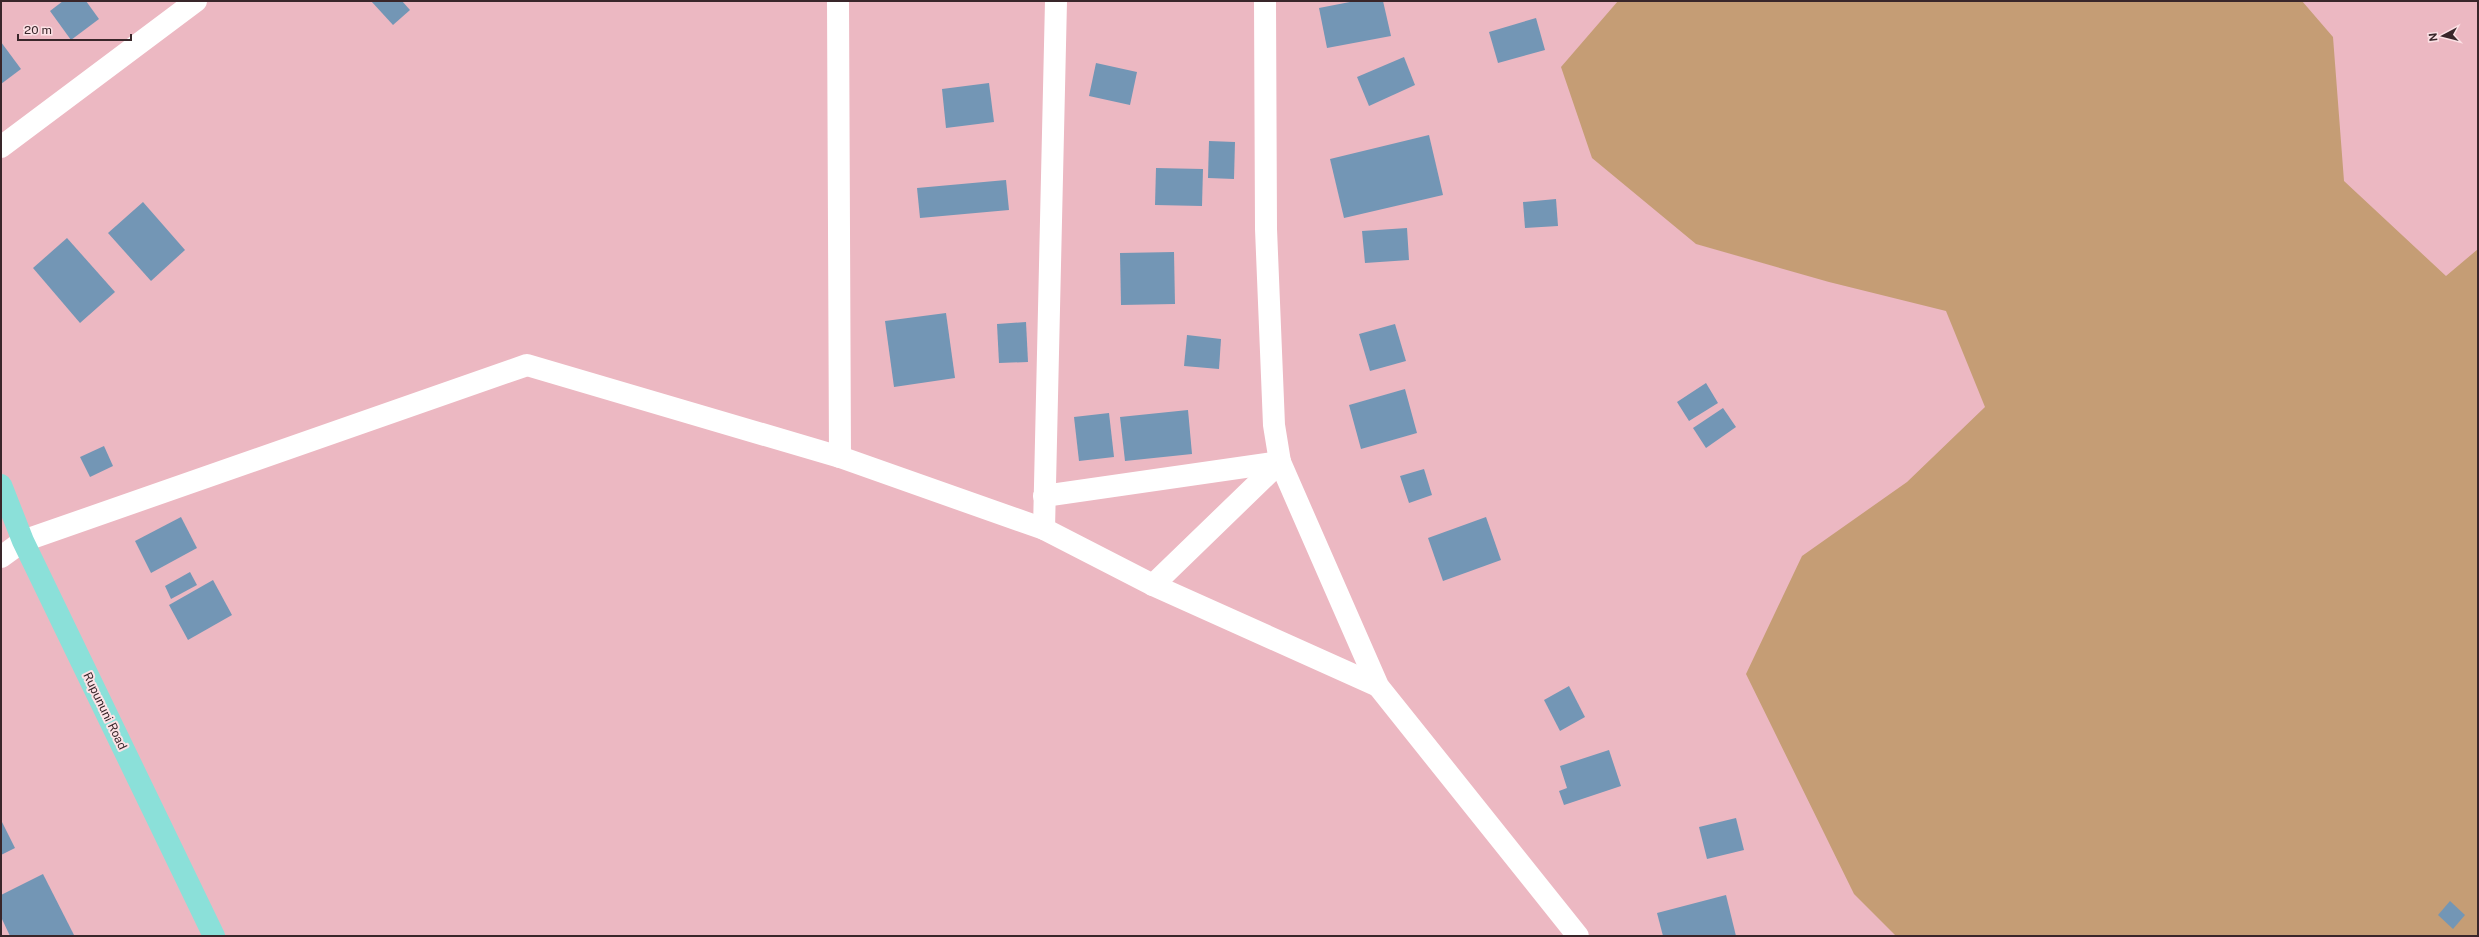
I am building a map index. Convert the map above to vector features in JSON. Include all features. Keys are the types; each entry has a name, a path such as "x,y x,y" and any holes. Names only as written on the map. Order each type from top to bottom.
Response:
{"main road":[{"name":"Rupununi Road","path":"1,485 23,541 214,936"}],"street":[{"path":"1,148 196,1"},
{"path":"838,1 840,457"},
{"path":"1044,529 1056,1"},
{"path":"1265,1 1266,229 1274,425 1280,462 1378,686 1578,936"},
{"path":"1,557 23,541 527,365 840,457 1044,529 1153,585 1378,686"},
{"path":"1044,496 1280,462"},
{"path":"1153,585 1280,462"}],"shaded area":[{"path":"1618,1 2302,1 2333,37 2344,181 2446,276 2478,249 2478,936 1896,936 1854,894 1746,674 1802,556 1907,482 1985,407 1946,311 1829,282 1696,244 1592,158 1561,67"}],"building":[{"path":"63,1 86,1 99,19 71,40 50,11"},
{"path":"371,1 402,1 410,10 393,25"},
{"path":"1355,1 1383,1 1391,36 1327,48 1319,8"},
{"path":"1536,18 1545,50 1498,63 1489,32"},
{"path":"1,42 21,69 1,84"},
{"path":"1404,57 1415,85 1369,106 1357,77"},
{"path":"1096,63 1137,72 1130,105 1089,96"},
{"path":"989,83 994,122 946,128 942,89"},
{"path":"1429,135 1443,195 1344,218 1330,159"},
{"path":"1209,141 1235,142 1234,179 1208,178"},
{"path":"1156,168 1203,169 1202,206 1155,205"},
{"path":"1006,180 1009,210 920,218 917,188"},
{"path":"1556,199 1558,226 1525,228 1523,202"},
{"path":"143,202 185,250 151,281 108,233"},
{"path":"1407,228 1409,260 1365,263 1362,231"},
{"path":"67,238 115,292 80,323 33,268"},
{"path":"1174,252 1175,304 1121,305 1120,253"},
{"path":"946,313 955,378 894,387 885,321"},
{"path":"1026,322 1028,362 999,363 997,324"},
{"path":"1395,324 1406,361 1370,371 1359,334"},
{"path":"1187,335 1221,339 1219,369 1184,366"},
{"path":"1706,383 1718,403 1689,421 1677,402"},
{"path":"1405,389 1417,433 1361,449 1349,405"},
{"path":"1723,408 1736,427 1706,448 1693,428"},
{"path":"1188,410 1192,454 1125,461 1120,417"},
{"path":"1109,413 1114,457 1079,461 1074,417"},
{"path":"104,446 113,466 90,477 80,457"},
{"path":"1424,469 1432,495 1409,503 1400,476"},
{"path":"181,517 197,548 151,573 135,541"},
{"path":"1486,517 1501,560 1443,581 1428,538"},
{"path":"190,572 197,585 171,599 165,586"},
{"path":"213,580 232,615 188,640 169,605"},
{"path":"1569,686 1585,717 1560,731 1544,700"},
{"path":"1609,750 1621,786 1564,805 1559,791 1567,788 1560,766"},
{"path":"1736,818 1744,850 1707,859 1699,827"},
{"path":"1,820 15,848 1,855"},
{"path":"43,874 74,935 10,936 1,917 1,895"},
{"path":"1726,895 1736,936 1663,936 1657,913"},
{"path":"2450,901 2465,915 2453,929 2438,915"}]}
